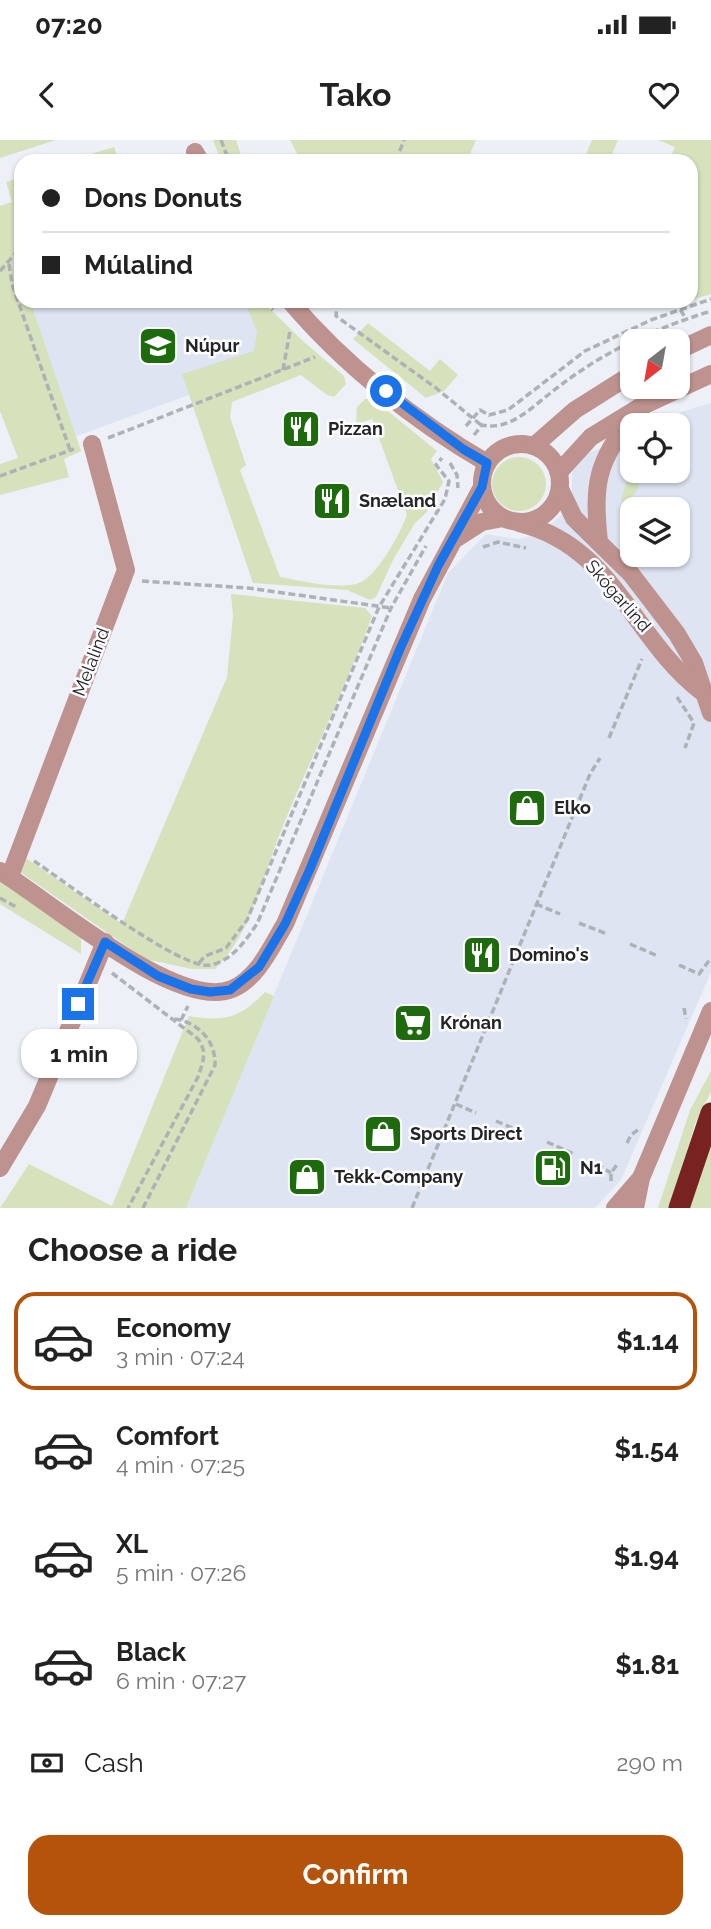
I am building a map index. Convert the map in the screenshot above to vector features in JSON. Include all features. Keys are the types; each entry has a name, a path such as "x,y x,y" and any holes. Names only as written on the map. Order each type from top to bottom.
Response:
{"highway":[{"path":"679,1208 711,1113"}],"street":[{"path":"296,308 318,332 386,391 463,449 487,463"},
{"path":"690,345 711,335"},
{"path":"451,542 482,522 530,522 550,510 559,481 591,437 640,407 711,374"},
{"path":"534,446 575,410 620,382"},
{"path":"599,542 596,484 610,449 640,407"},
{"name":"Melalind","path":"5,874 19,851 126,570 92,444"},
{"path":"5,874 158,976 191,989 221,992 240,985 259,967 285,924 400,649 451,542 482,487 487,463 507,446 534,446 545,452 559,481"},
{"name":"Skógarlind","path":"559,481 574,519 631,574 677,634 694,663 701,691 711,713"},
{"path":"482,487 486,502 511,520"},
{"name":"Skógarlind","path":"511,520 561,537 591,562 619,593 679,674 701,691"},
{"path":"0,1168 37,1106 105,942"},
{"path":"635,1208 641,1178 711,1011"},
{"path":"615,1208 641,1178"}],"path":[{"path":"0,271 14,257"},
{"path":"9,264 14,290"},
{"path":"20,308 70,450"},
{"path":"335,308 336,316 482,425 497,427 533,407 595,359 686,319 711,311"},
{"path":"467,426 480,410 489,415 497,415 525,398 586,351 686,308"},
{"path":"680,310 686,319"},
{"path":"283,370 290,329"},
{"path":"0,476 92,444 316,357"},
{"path":"525,398 533,407"},
{"path":"473,437 482,425"},
{"path":"199,964 205,956 226,948 247,920 379,607 449,489 445,473 436,465 442,457"},
{"path":"450,464 459,483 457,495"},
{"path":"428,526 436,531"},
{"path":"19,851 177,957 207,966 227,958 241,946 257,924 391,608 429,542"},
{"path":"477,550 498,542 538,551"},
{"path":"152,582 248,588 391,608"},
{"path":"609,738 646,651"},
{"path":"675,695 694,723 685,748"},
{"path":"412,1208 558,848 590,774 600,758"},
{"path":"536,904 560,914"},
{"path":"579,923 607,934"},
{"path":"630,944 658,956"},
{"path":"679,965 699,974 711,958"},
{"path":"128,1208 198,1077 204,1056 204,1046 174,1019 181,1020 211,1041 215,1051 215,1066 143,1208"},
{"path":"479,1027 485,1029"},
{"path":"461,1072 467,1075"},
{"path":"455,1104 476,1113"},
{"path":"496,1121 524,1133"},
{"path":"547,1142 574,1154"},
{"path":"432,1145 437,1147"},
{"path":"597,1164 611,1173"}],"shaded area":[{"name":"Núpur","path":"20,308 265,308 284,332 282,361 66,440"},
{"path":"711,403 711,972 621,1180 595,1208 186,1208 448,573 486,534 518,539 542,534 562,514 572,491 572,459 620,441 620,483 690,483 690,413 678,413"}],"green space":[{"path":"0,140 56,140 0,158"},
{"path":"213,140 236,140 241,154 218,154"},
{"path":"290,140 476,140 470,154 297,154"},
{"path":"592,140 618,140 612,154 586,154"},
{"path":"658,140 711,140 711,294 698,298 698,154 672,154 675,147"},
{"path":"114,147 116,154 91,154"},
{"path":"14,179 14,308 32,308 81,451 64,459 69,477 0,495 0,464 18,458 0,411 0,206 12,202 6,182"},
{"path":"247,308 269,308 344,376 346,384 334,397 327,395 301,375 232,402 230,417 246,465 240,470 280,577 328,585 364,581 379,565 404,523 407,515 372,419 356,424 357,407 365,399 373,399 437,451 431,459 443,482 426,513 415,523 393,560 376,597 370,600 347,590 253,583 182,374 254,351 257,331"},
{"path":"368,323 430,371 440,359 458,375 444,391 426,398 353,339"},
{"path":"519,457 538,465 546,484 538,503 519,511 500,503 492,484 500,465"},
{"path":"626,483 639,483 632,497 622,497"},
{"path":"231,594 365,608 372,616 290,808 254,907 238,940 215,969 192,969 145,959 20,872 17,852 122,924 227,677 233,616"},
{"path":"0,880 81,938 81,954 0,904"},
{"path":"265,992 274,996 186,1208 0,1208 29,1164 112,1206 189,1016 231,1016 248,1008"},
{"path":"711,1071 711,1092 695,1124 672,1201 669,1208 658,1208 690,1110"},
{"path":"711,1138 711,1208 688,1208"}],"place":[{"name":"Núpur","path":"158,346"},
{"name":"Pizzan","path":"301,429"},
{"name":"Snæland","path":"332,501"},
{"name":"Elko","path":"527,808"},
{"name":"Domino's","path":"482,955"},
{"name":"Krónan","path":"413,1023"},
{"name":"Sports Direct","path":"383,1134"},
{"name":"N1","path":"553,1168"},
{"name":"Tekk-Company","path":"307,1177"}],"route":[{"path":"78,1004 105,942 158,976 174,983 191,989 221,992 240,985 249,978 259,967 285,924 422,599 482,487 482,475 487,463 463,449 386,391"}]}
